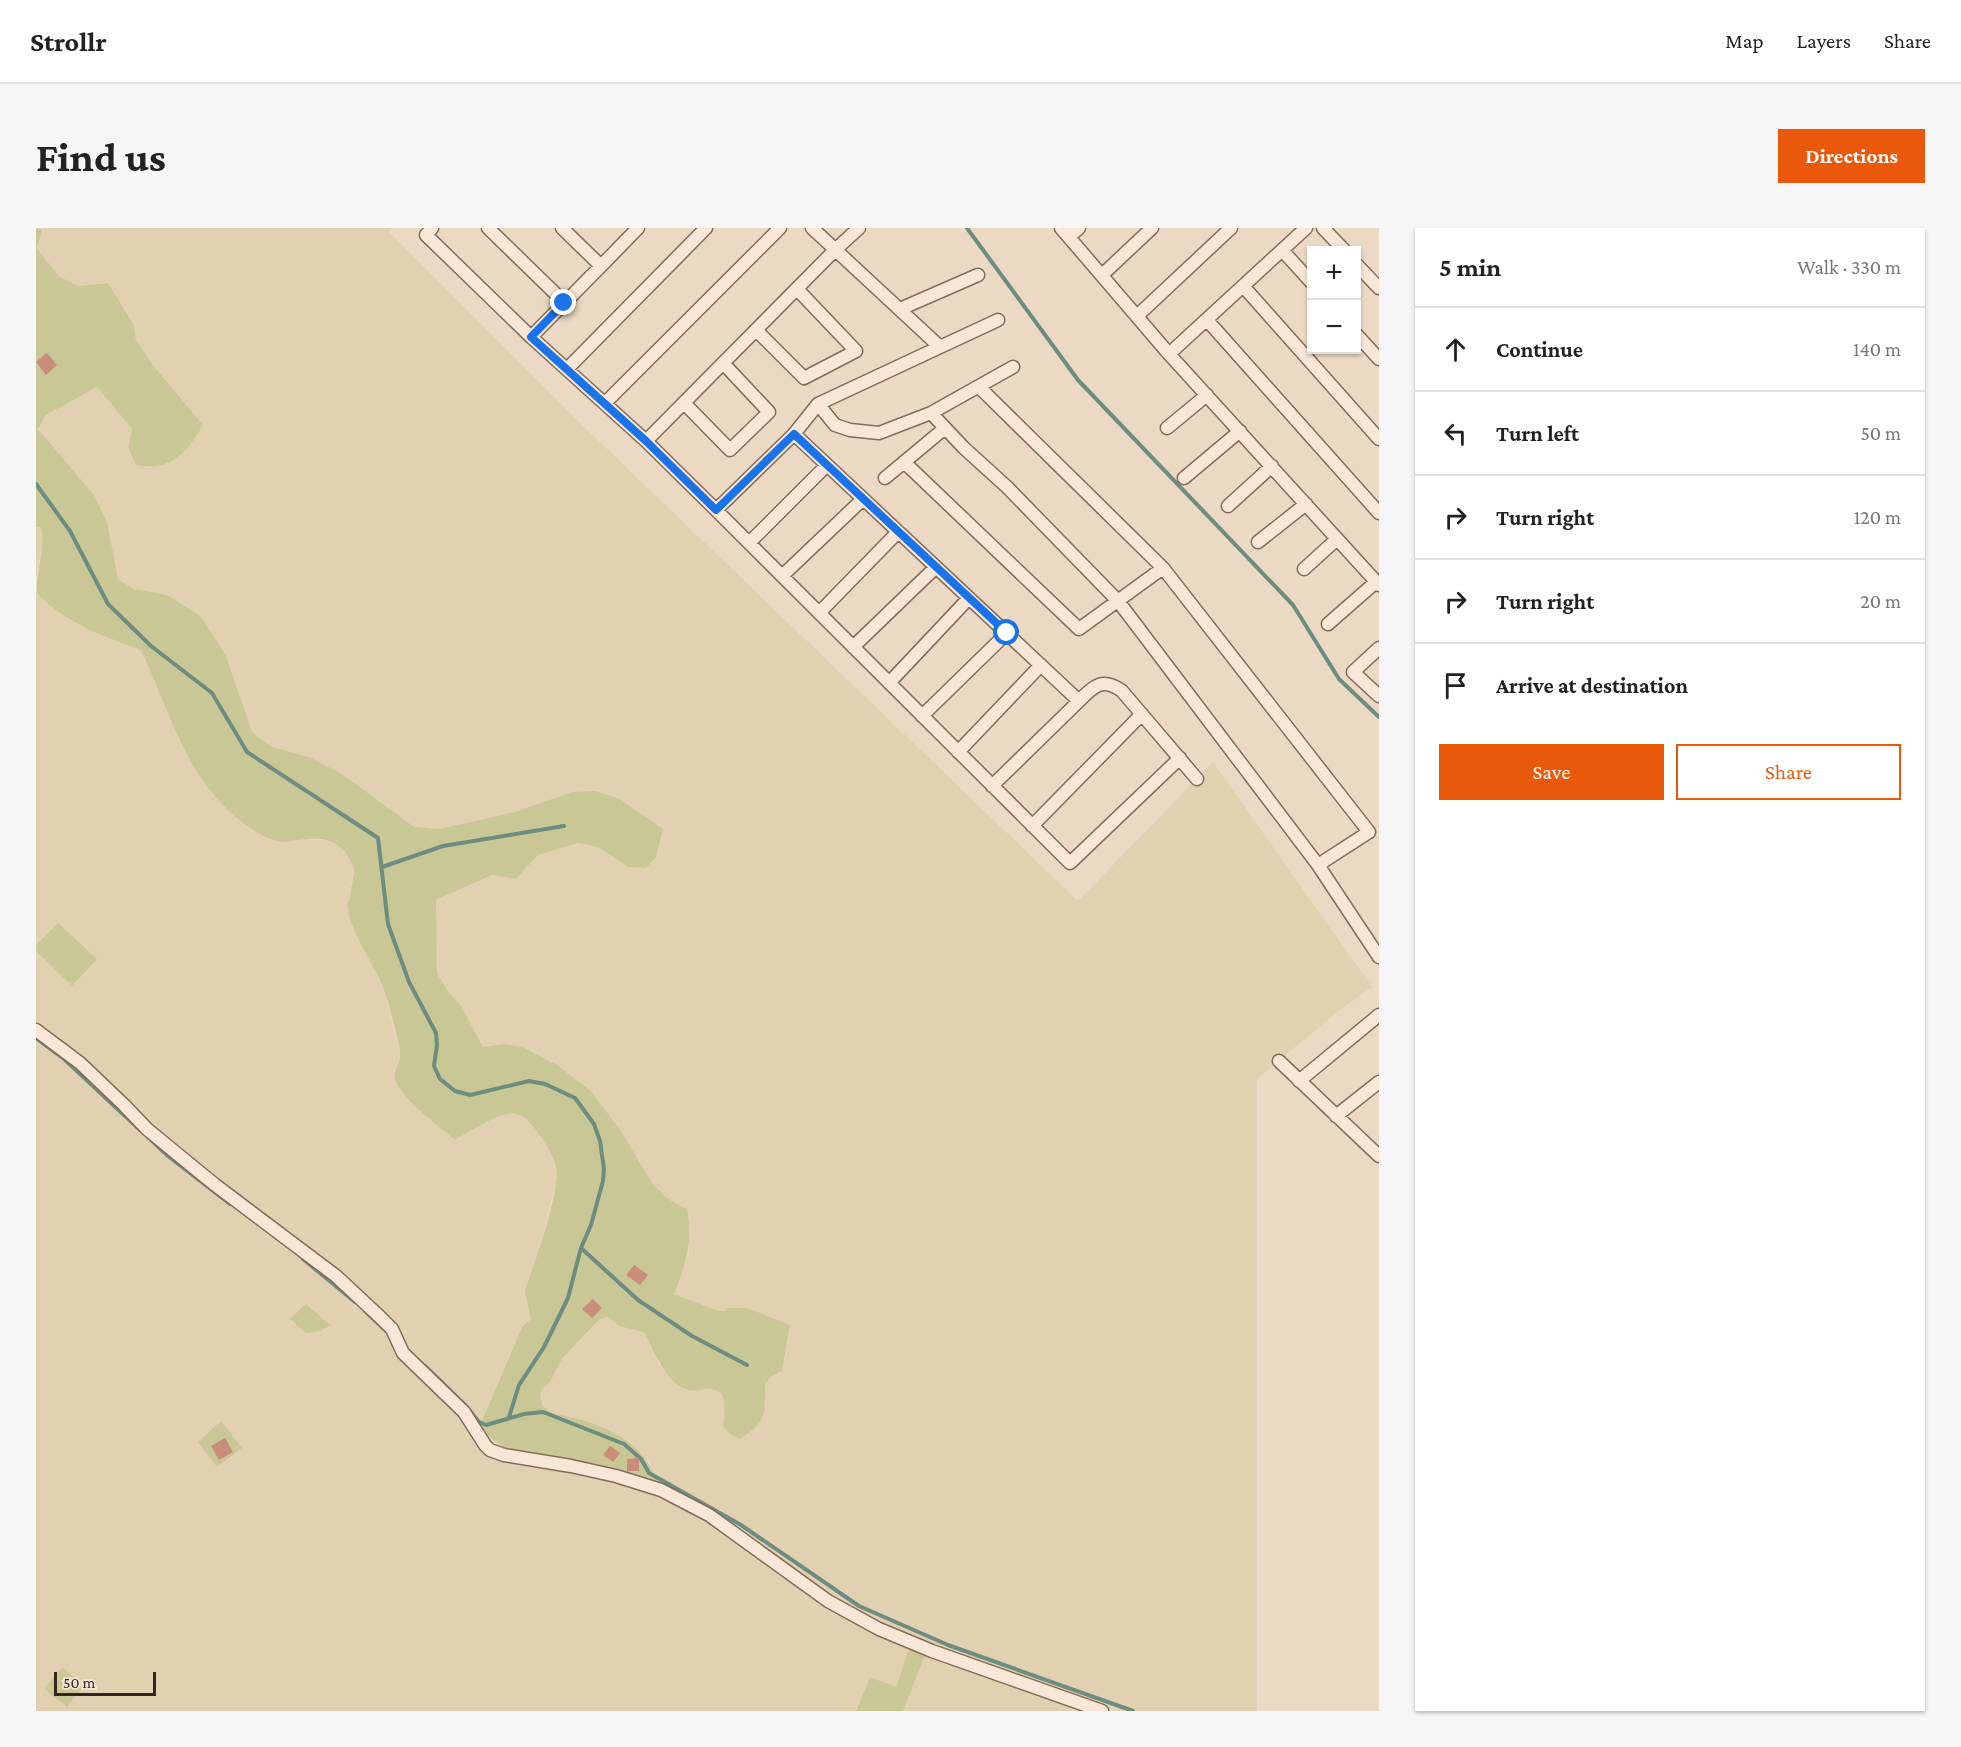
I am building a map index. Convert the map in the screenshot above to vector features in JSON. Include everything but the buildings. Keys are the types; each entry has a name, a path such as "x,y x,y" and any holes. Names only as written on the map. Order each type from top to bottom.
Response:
{"street":[{"path":"432,228 426,235 531,337 646,441 1070,863 1180,758"},
{"path":"488,228 564,303"},
{"path":"562,228 601,266"},
{"path":"531,337 638,228"},
{"path":"567,369 706,228"},
{"path":"605,403 780,228"},
{"path":"812,228 940,347"},
{"path":"646,441 859,228"},
{"path":"1079,228 1065,233 1169,354 1377,583 1328,624"},
{"path":"1102,275 1152,228"},
{"path":"1137,316 1232,228"},
{"path":"1169,354 1306,228"},
{"path":"1323,228 1340,246"},
{"path":"1282,250 1307,278"},
{"path":"1361,269 1379,288"},
{"path":"900,309 978,275"},
{"path":"1243,286 1379,439"},
{"path":"756,330 804,378 856,351 797,289"},
{"path":"716,510 794,434 818,404 998,320"},
{"path":"1207,320 1379,513"},
{"path":"1361,339 1379,359"},
{"path":"684,403 730,450 769,412 723,363"},
{"path":"818,404 835,425 850,430 879,433 931,413 1013,367"},
{"path":"979,387 1163,568 1369,832 1318,866"},
{"path":"1167,428 1207,395"},
{"path":"931,413 1118,601 1318,866 1379,957"},
{"path":"885,478 945,428"},
{"path":"1184,478 1240,431"},
{"path":"794,434 1079,701"},
{"path":"904,462 1079,629 1163,568"},
{"path":"749,543 827,465"},
{"path":"1228,506 1272,466"},
{"path":"782,576 863,499"},
{"path":"1258,542 1306,504"},
{"path":"819,613 898,532"},
{"path":"1304,569 1337,539"},
{"path":"853,647 936,567"},
{"path":"889,683 969,598"},
{"path":"922,716 1007,633"},
{"path":"1379,648 1353,672 1379,696"},
{"path":"958,752 1041,665"},
{"path":"992,786 1094,685 1113,684 1143,714 1197,779"},
{"path":"1032,826 1143,714"},
{"path":"1299,1081 1379,1015"},
{"path":"36,1030 80,1063 170,1149 336,1276 392,1329 403,1353 464,1412 484,1445 490,1450 504,1455 616,1476 661,1490 709,1515 828,1601 879,1629 932,1651 1102,1711"},
{"path":"1279,1061 1336,1116 1377,1151"},
{"path":"1336,1116 1379,1082"}],"shaded area":[{"path":"36,228 42,229 37,249 60,277 79,286 108,283 134,325 136,340 152,364 203,425 184,452 168,463 159,466 136,465 128,447 132,429 97,387 46,415 38,429 94,495 107,522 118,579 134,589 167,595 201,617 226,656 252,732 272,747 309,757 342,774 414,827 439,829 515,812 572,792 596,791 620,799 663,829 656,857 646,868 628,867 598,847 578,843 538,855 516,879 492,875 436,900 437,973 448,991 462,1007 483,1047 503,1044 522,1047 557,1065 592,1092 621,1131 652,1183 668,1199 687,1209 689,1243 674,1294 719,1311 726,1311 728,1308 748,1308 790,1325 782,1371 772,1376 765,1385 762,1417 754,1428 740,1439 730,1434 723,1425 724,1404 720,1393 709,1389 692,1391 680,1386 666,1373 644,1332 618,1326 609,1317 597,1322 562,1359 550,1382 541,1390 543,1406 551,1412 598,1425 623,1438 643,1456 657,1481 565,1458 505,1448 487,1435 480,1425 522,1327 531,1319 525,1293 554,1193 556,1168 553,1158 533,1127 517,1114 511,1113 495,1118 455,1140 408,1099 395,1080 400,1052 387,999 349,914 347,902 350,899 354,872 347,854 335,843 324,839 286,842 273,840 236,817 199,775 174,728 141,650 73,621 37,594 42,536 41,528 36,527"},
{"path":"42,228 392,228 389,232 579,422 1078,901 1213,762 1372,987 1336,1013 1256,1080 1257,1711 1117,1711 902,1632 833,1597 690,1500 657,1481 649,1461 570,1416 555,1414 545,1408 541,1402 541,1390 550,1382 562,1359 602,1318 609,1317 618,1326 644,1332 653,1347 659,1365 678,1384 689,1390 716,1390 721,1393 725,1406 723,1425 766,1404 765,1385 772,1376 782,1370 786,1353 790,1325 775,1319 719,1311 674,1294 689,1253 687,1209 668,1199 652,1183 621,1131 592,1092 503,1044 483,1047 462,1007 448,991 437,973 436,900 492,875 516,879 538,855 578,843 598,847 628,867 572,792 515,812 439,829 414,827 309,757 272,747 251,731 226,656 167,595 134,589 118,579 113,559 55,451 38,428 46,415 97,387 132,429 128,447 203,425 152,364 136,340 134,325 108,283 79,286 60,277 43,257 37,249"},
{"path":"36,527 41,528 43,539 36,578"},
{"path":"36,587 37,594 46,603 68,619 110,639 141,650 157,685 286,842 331,840 337,843 350,858 354,871 350,899 386,997 400,1055 394,1072 455,1140 484,1123 516,1113 528,1120 551,1151 556,1170 556,1182 525,1294 531,1319 512,1349 480,1425 466,1407 405,1350 396,1329 216,1181 36,1025 36,951 72,986 58,923 36,945"},
{"path":"58,923 97,959 72,986 36,951 36,945"},
{"path":"36,1035 77,1066 346,1291 390,1331 394,1347 400,1357 452,1409 484,1449 522,1464 570,1472 656,1493 688,1508 809,1593 910,1646 896,1688 870,1677 856,1711 36,1711"},
{"path":"306,1304 330,1325 321,1331 306,1333 290,1319"},
{"path":"221,1421 242,1448 217,1467 198,1442"},
{"path":"910,1646 926,1653 903,1711 856,1711 870,1677 896,1687"},
{"path":"926,1653 1075,1706 1073,1711 903,1711"},
{"path":"63,1667 83,1687 67,1707 44,1689"}],"waterway":[{"path":"967,228 1078,380 1293,605 1339,679 1379,717"},
{"path":"36,484 70,531 108,604 151,646 212,693 247,752 378,838 388,924 409,982 436,1033 434,1066 440,1079 455,1091 470,1095 529,1081 545,1084 575,1098 594,1124 600,1141 604,1169 591,1225 581,1248 568,1298 544,1347 519,1385 509,1417"},
{"path":"382,867 443,846 564,826"},
{"path":"36,1038 64,1059 140,1130"},
{"path":"148,1137 168,1156 230,1204"},
{"path":"581,1248 638,1300 692,1336 747,1365"},
{"path":"303,1259 355,1302"},
{"path":"365,1311 386,1331"},
{"path":"425,1366 479,1422 486,1425 524,1414 543,1412 624,1444 641,1459 649,1473 741,1525 859,1606 948,1645 1133,1711"}],"route":[{"path":"564,303 531,337 646,441 716,510 794,434 1007,633"}]}
